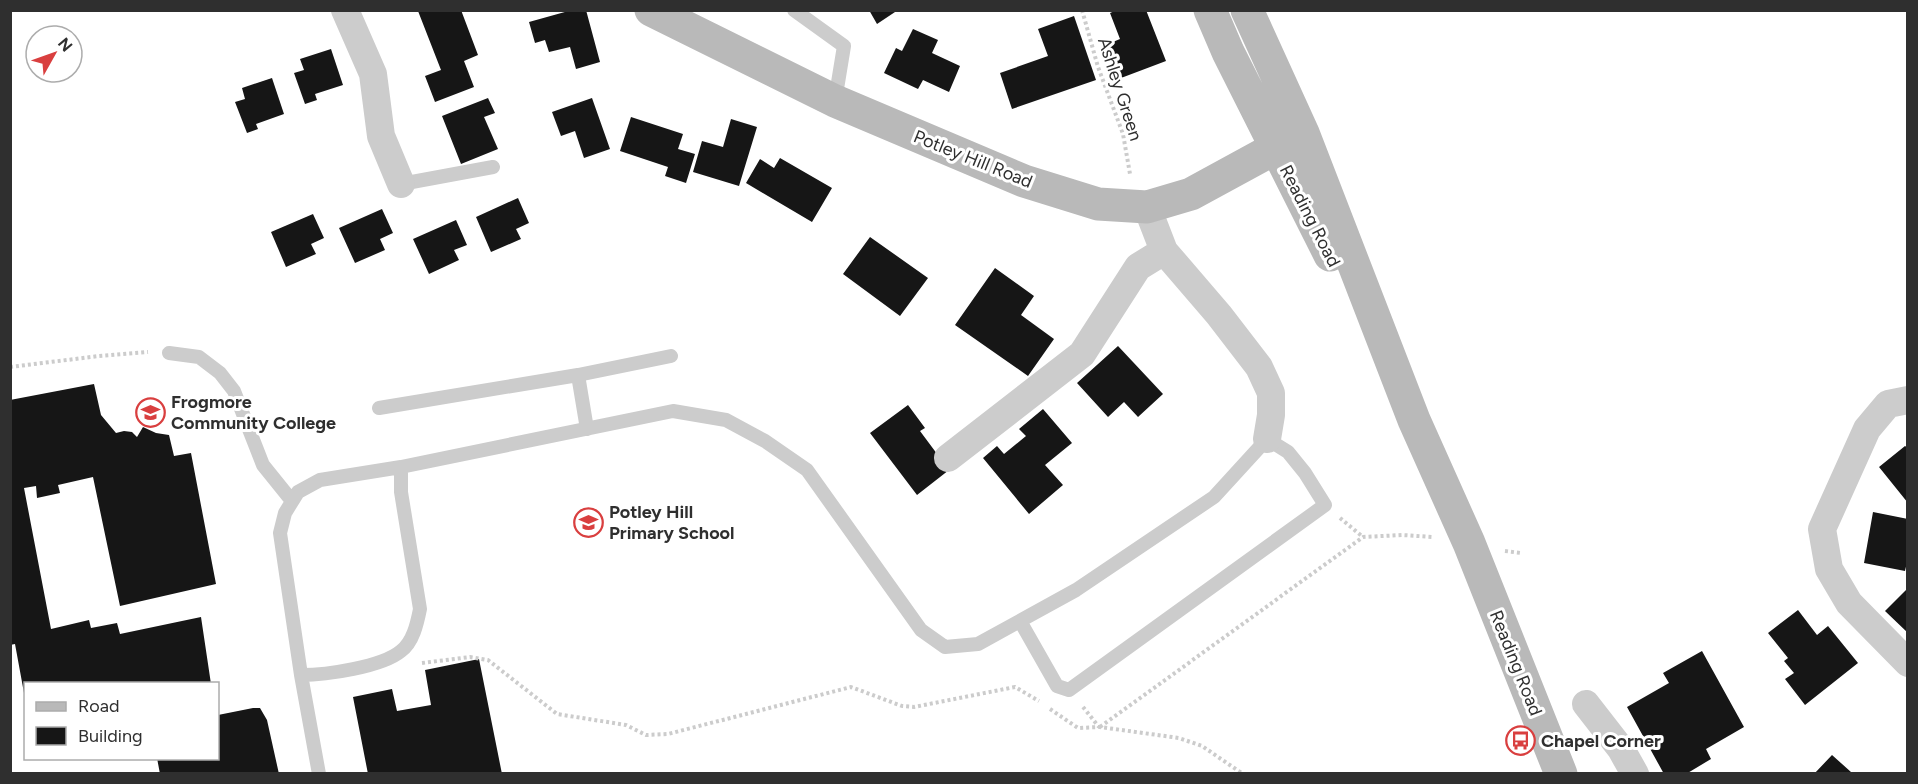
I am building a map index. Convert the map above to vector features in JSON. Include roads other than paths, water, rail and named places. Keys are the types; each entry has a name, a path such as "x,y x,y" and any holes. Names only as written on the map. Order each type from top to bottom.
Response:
{"main road":[{"name":"Potley Hill Road","path":"651,10 835,101 1024,181 1098,204 1147,207 1191,194 1289,140"},
{"name":"Reading Road","path":"1210,10 1228,52 1289,140"},
{"name":"Reading Road","path":"1246,10 1289,140 1469,543 1561,774"}],"street":[{"path":"345,10 372,74 381,136 401,184"},
{"path":"1147,207 1164,251 1219,315 1259,367 1271,393 1271,415 1267,439"},
{"path":"948,458 1082,354 1138,267 1164,251"},
{"path":"1908,400 1888,404 1867,429 1822,529 1829,569 1850,603 1908,663"},
{"path":"1586,704 1621,749 1635,774"}],"lane":[{"path":"794,10 844,46 835,101"},
{"path":"401,184 493,166"},
{"path":"169,353 199,357 220,373 234,391 263,465 292,501"},
{"path":"379,408 578,375 670,356"},
{"path":"578,375 587,429"},
{"path":"319,774 301,675 280,533 285,513 298,492 320,480 401,467 674,411 726,420 765,441 807,470 921,630 945,647 978,644 1076,590 1214,497 1267,439 1288,453 1325,505 1069,690 1057,686 1020,621"},
{"path":"301,675 324,675 378,662 402,651 416,628 420,609 401,492 401,467"}],"place":[{"name":"Frogmore Community College","path":"150,412"},
{"name":"Potley Hill Primary School","path":"588,522"},
{"name":"Chapel Corner","path":"1520,741"}]}
